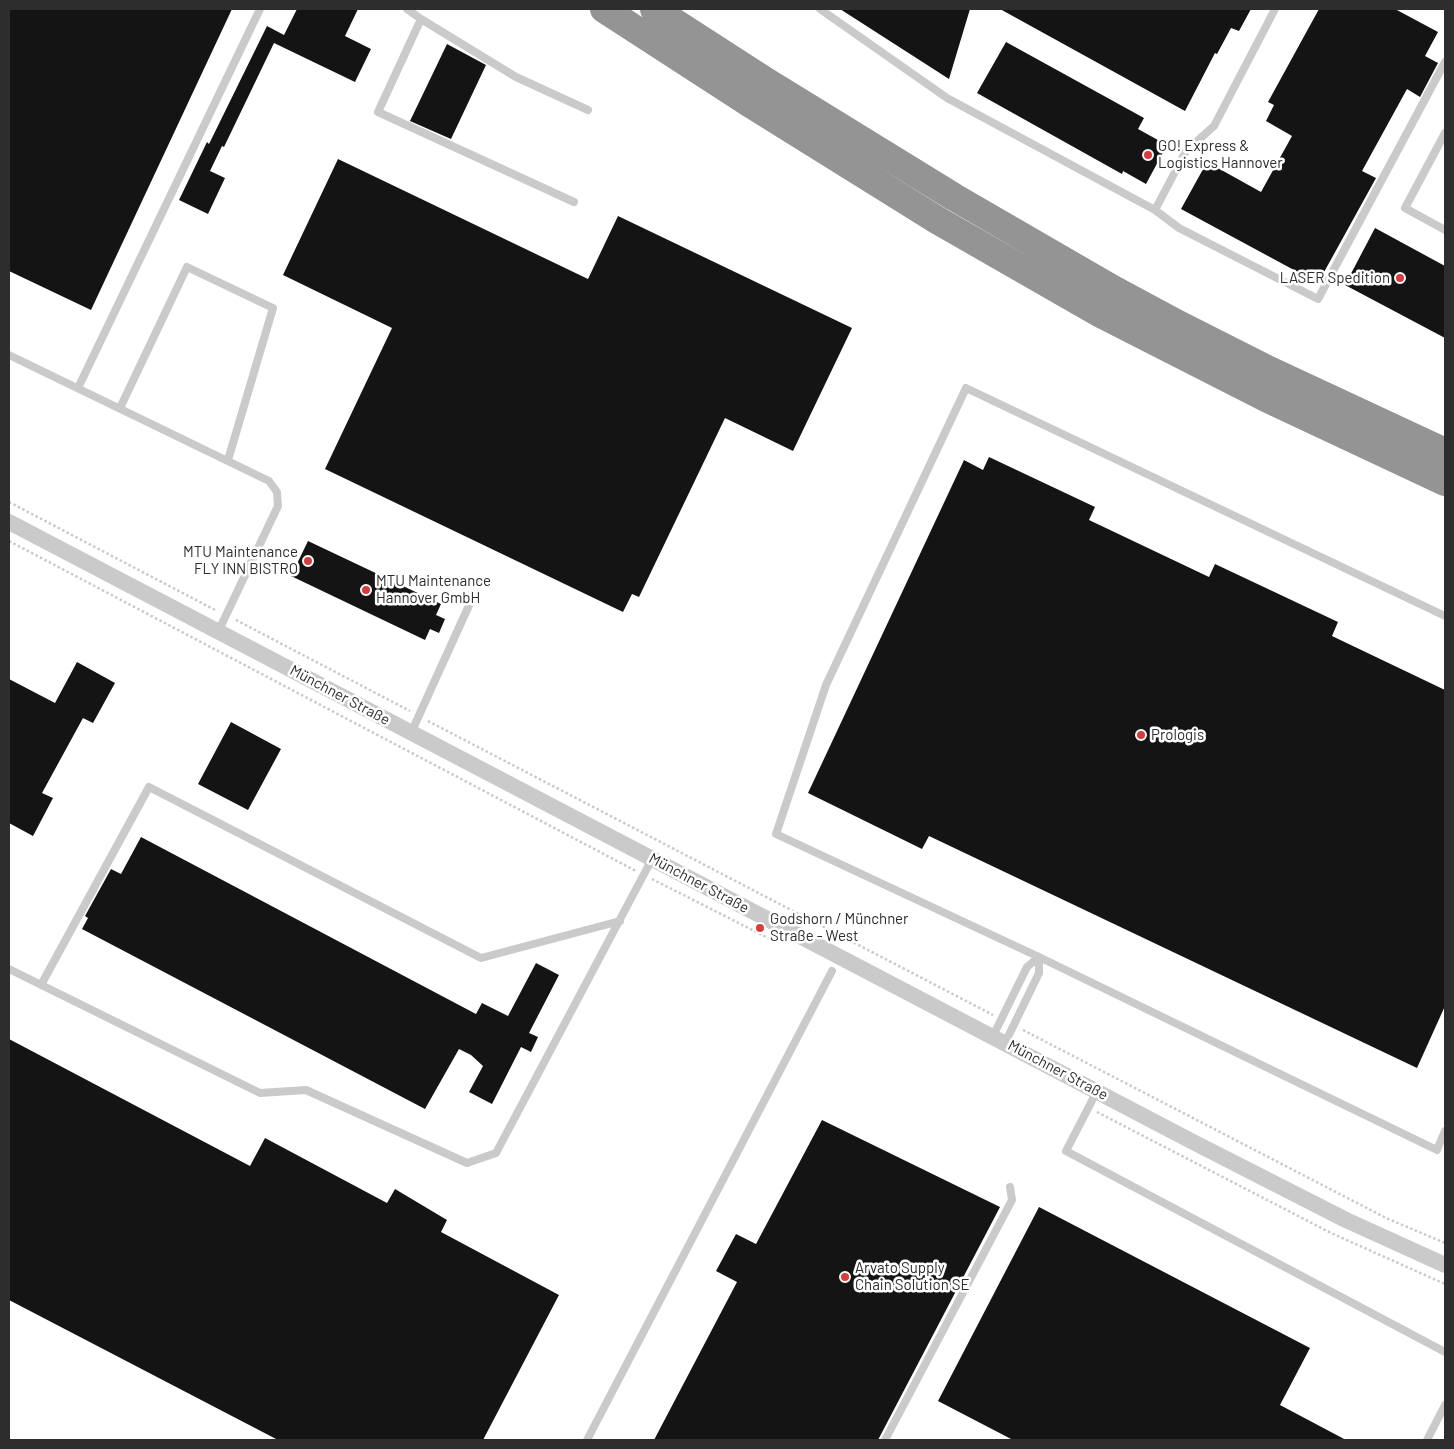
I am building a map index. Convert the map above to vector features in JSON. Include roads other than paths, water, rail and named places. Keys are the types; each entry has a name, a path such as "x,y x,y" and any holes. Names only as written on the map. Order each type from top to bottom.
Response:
{"highway":[{"path":"604,9 749,103 937,220 1101,314 1266,398 1445,482"},
{"path":"654,9 954,198 1113,289 1269,370 1445,452"}],"street":[{"name":"Münchner Straße","path":"9,522 1338,1216 1445,1265"}],"lane":[{"path":"78,388 260,9"},
{"path":"407,9 420,19 516,77 588,110"},
{"path":"820,9 948,98 1155,210 1179,228 1318,299 1445,62"},
{"path":"1155,210 1186,151 1214,126 1275,9"},
{"path":"420,19 378,112 574,202"},
{"path":"1445,132 1405,208 1445,230"},
{"path":"120,408 187,267 273,308 228,460"},
{"path":"9,356 270,481 277,492 278,506 218,632"},
{"path":"1445,616 966,388 826,685 776,834 1039,957 1436,1150 1445,1131"},
{"path":"411,733 471,601"},
{"path":"41,985 149,787 481,958 620,921"},
{"path":"9,969 260,1093 306,1090 467,1163 496,1153 652,858"},
{"path":"999,1040 1002,1019 1027,967 1039,957"},
{"path":"999,1040 1014,1026 1039,973 1039,957"},
{"path":"587,1440 832,971"},
{"path":"1097,1090 1066,1151 1445,1352"},
{"path":"885,1440 1012,1200 1010,1187"},
{"path":"1427,1440 1445,1405"}],"place":[{"name":"GO! Express & Logistics Hannover","path":"1148,155"},
{"name":"LASER Spedition","path":"1400,278"},
{"name":"MTU Maintenance FLY INN BISTRO","path":"308,561"},
{"name":"MTU Maintenance Hannover GmbH","path":"366,590"},
{"name":"Prologis","path":"1141,735"},
{"name":"Godshorn / Münchner Straße - West","path":"760,928"},
{"name":"Arvato Supply Chain Solution SE","path":"845,1277"}]}
